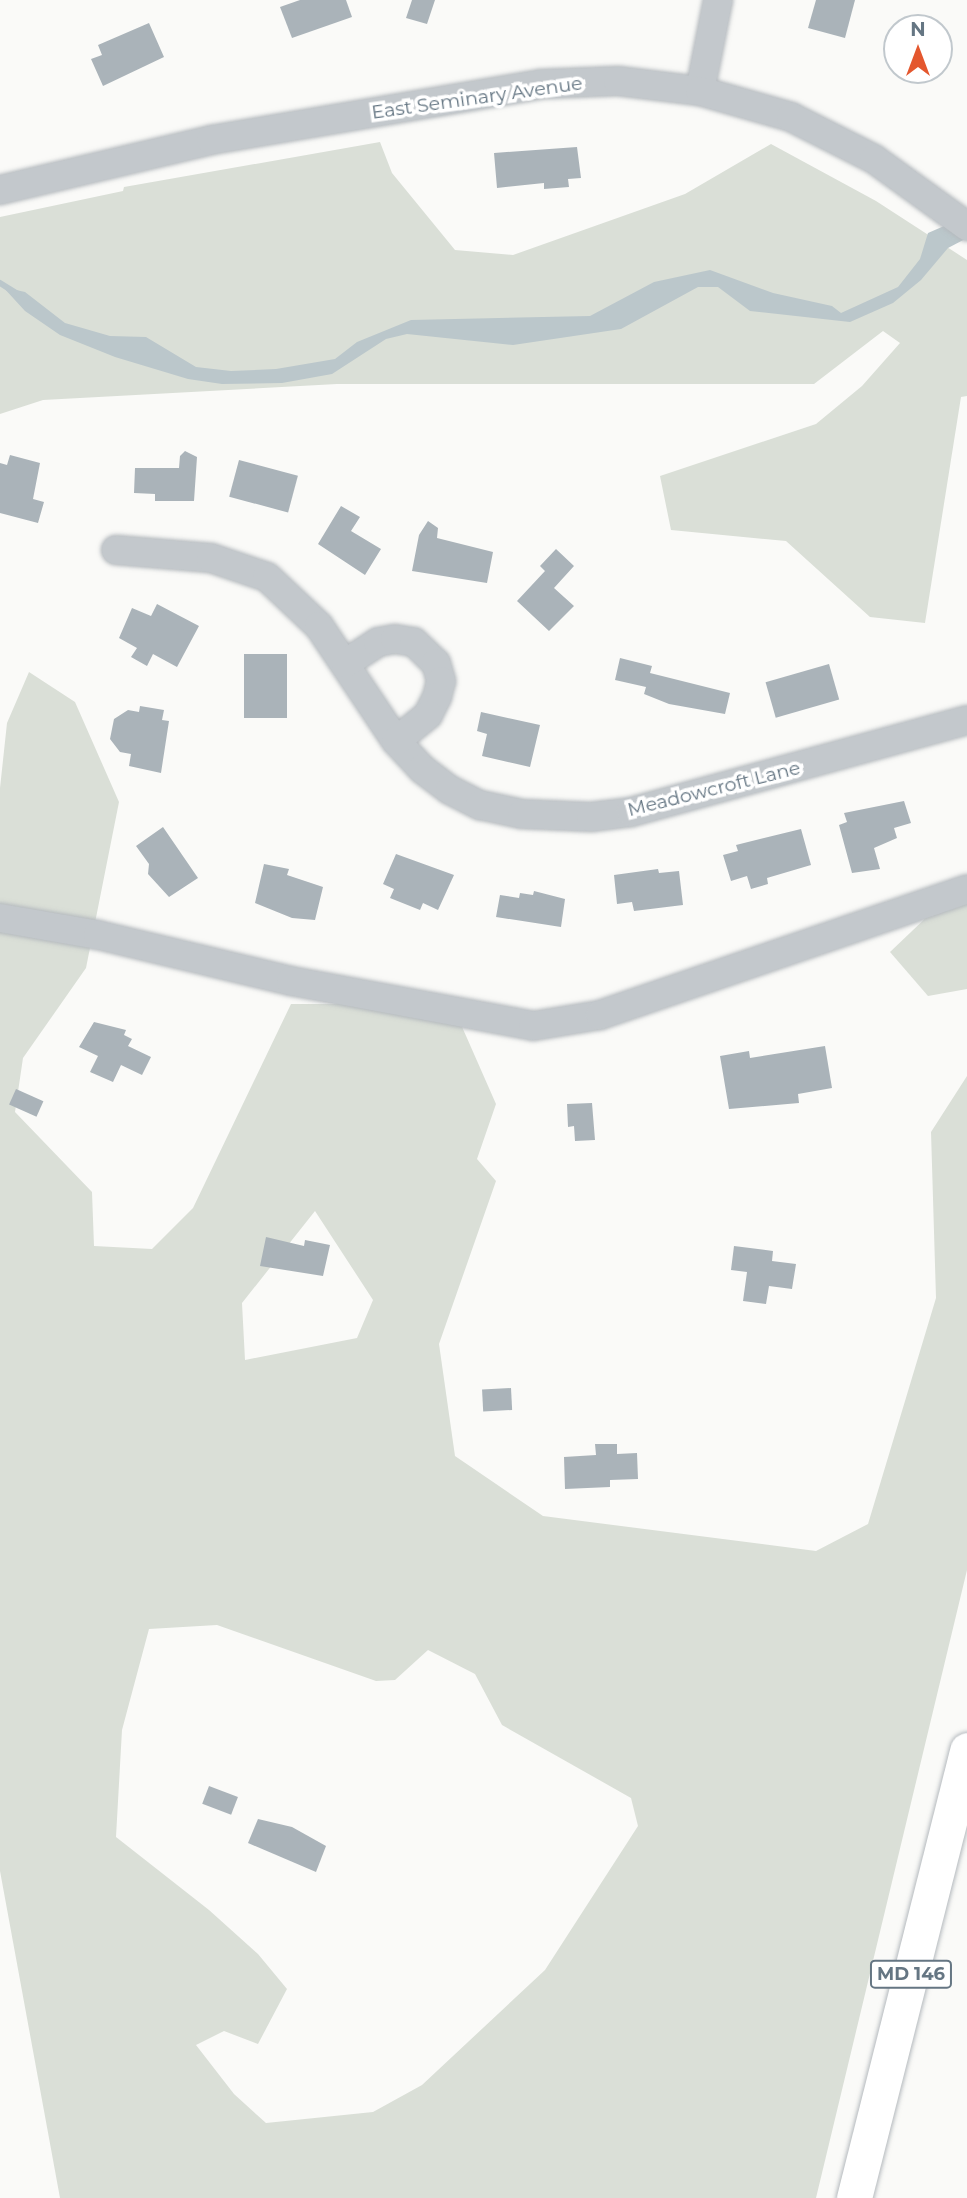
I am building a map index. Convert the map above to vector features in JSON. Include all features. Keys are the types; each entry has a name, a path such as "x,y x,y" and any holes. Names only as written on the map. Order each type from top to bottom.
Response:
{"main road":[{"name":"MD 146","path":"854,2198 967,1750"}],"street":[{"path":"700,91 718,0"},
{"name":"East Seminary Avenue","path":"0,190 211,140 541,84 618,81 700,91 762,107 820,130 874,159 964,224"},
{"name":"Meadowcroft Lane","path":"116,550 211,558 267,577 295,598 346,663 396,741 450,790 480,804 522,814 591,817 683,801 967,720"},
{"path":"346,663 378,642 395,639 414,642 436,663 441,681 428,715 396,741"},
{"path":"0,918 60,927 291,981 533,1026 600,1015 967,889"}],"shaded area":[{"path":"380,142 392,173 455,250 513,255 685,194 771,144 876,201 967,260 967,396 961,397 925,623 870,617 786,541 671,530 660,476 816,424 862,386 900,343 883,331 814,384 337,384 43,400 0,414 0,217 123,191 124,187"},
{"path":"967,216 967,238 948,248 921,280 893,303 850,322 750,311 718,287 698,287 621,329 513,345 407,334 386,339 332,374 282,383 222,384 188,379 115,357 60,335 25,311 3,287 25,292 65,323 110,336 146,337 196,367 231,371 276,369 335,359 357,342 411,320 590,316 654,282 710,270 773,293 832,306 841,313 898,287 920,259 928,233"},
{"path":"29,672 75,702 119,802 86,968 23,1058 15,1112 92,1192 94,1246 152,1249 193,1208 291,1004 452,1004 496,1104 477,1159 496,1181 439,1344 455,1456 543,1516 816,1551 868,1524 936,1298 931,1132 967,1076 967,1570 816,2198 60,2198 0,1871 0,788 7,723","holes":["315,1211 373,1300 357,1338 245,1360 242,1303","217,1625 376,1681 395,1680 428,1650 475,1674 502,1725 631,1798 638,1826 545,1970 422,2085 373,2112 266,2123 234,2094 196,2045 224,2031 258,2044 287,1989 258,1954 209,1910 116,1837 122,1730 149,1629"]},
{"path":"967,904 967,989 928,996 890,952 933,911"}],"building":[{"path":"300,0 346,0 352,17 292,38 280,7"},
{"path":"412,0 435,0 427,24 406,18"},
{"path":"816,0 855,0 845,38 808,28"},
{"path":"149,23 164,57 103,86 91,59 102,55 98,45"},
{"path":"577,147 581,178 568,179 569,187 544,189 544,183 497,188 494,153"},
{"path":"185,451 197,457 194,501 155,501 155,494 134,493 135,468 179,468 180,456"},
{"path":"10,455 40,463 33,499 44,502 38,523 0,513 0,463 7,465"},
{"path":"239,460 298,476 288,512 229,497"},
{"path":"341,506 360,517 351,531 381,549 365,575 318,544"},
{"path":"428,521 438,528 437,538 493,552 487,583 412,571 419,535"},
{"path":"556,549 574,566 554,588 574,606 549,631 517,601 545,571 540,566"},
{"path":"157,604 199,626 177,667 153,654 147,666 131,657 137,648 119,638 132,608 151,616"},
{"path":"244,654 287,654 287,718 244,718"},
{"path":"620,658 652,666 650,673 730,693 725,714 669,704 644,694 646,687 615,680"},
{"path":"829,664 839,700 776,718 766,682"},
{"path":"140,706 164,710 162,720 169,721 161,773 129,766 131,754 120,752 110,739 114,719 128,710 139,712"},
{"path":"481,712 540,725 530,767 482,756 487,734 477,731"},
{"path":"904,801 911,823 894,828 897,838 874,848 880,869 852,873 839,825 847,822 844,813"},
{"path":"163,827 198,878 169,897 148,874 149,864 136,846"},
{"path":"801,829 811,865 767,878 768,884 751,889 747,876 731,881 723,855 738,851 736,845"},
{"path":"396,854 454,875 438,910 423,903 420,910 390,898 394,889 383,884"},
{"path":"264,864 289,869 287,875 323,887 315,920 292,918 255,903"},
{"path":"658,869 659,873 679,871 683,905 634,911 632,902 617,904 614,875"},
{"path":"534,891 565,899 561,927 496,917 500,895 519,898 520,893 533,895"},
{"path":"94,1022 126,1030 124,1035 132,1039 128,1046 151,1057 142,1075 121,1065 113,1082 90,1072 98,1056 79,1047"},
{"path":"825,1046 832,1088 798,1094 799,1103 729,1109 720,1056 749,1051 750,1058"},
{"path":"16,1089 43,1101 36,1117 9,1105"},
{"path":"592,1103 595,1140 575,1141 574,1126 568,1127 567,1104"},
{"path":"266,1237 304,1246 305,1240 330,1245 323,1276 260,1266"},
{"path":"734,1246 773,1251 772,1261 796,1264 792,1289 769,1286 766,1304 743,1301 747,1272 731,1270"},
{"path":"511,1388 512,1410 483,1411 482,1390"},
{"path":"595,1444 617,1444 617,1454 637,1453 638,1479 610,1480 610,1487 565,1489 564,1457 596,1455"},
{"path":"209,1786 238,1797 231,1815 202,1804"},
{"path":"258,1819 292,1827 326,1846 316,1872 248,1843"}],"waterway":[{"path":"0,283 19,295"}]}
